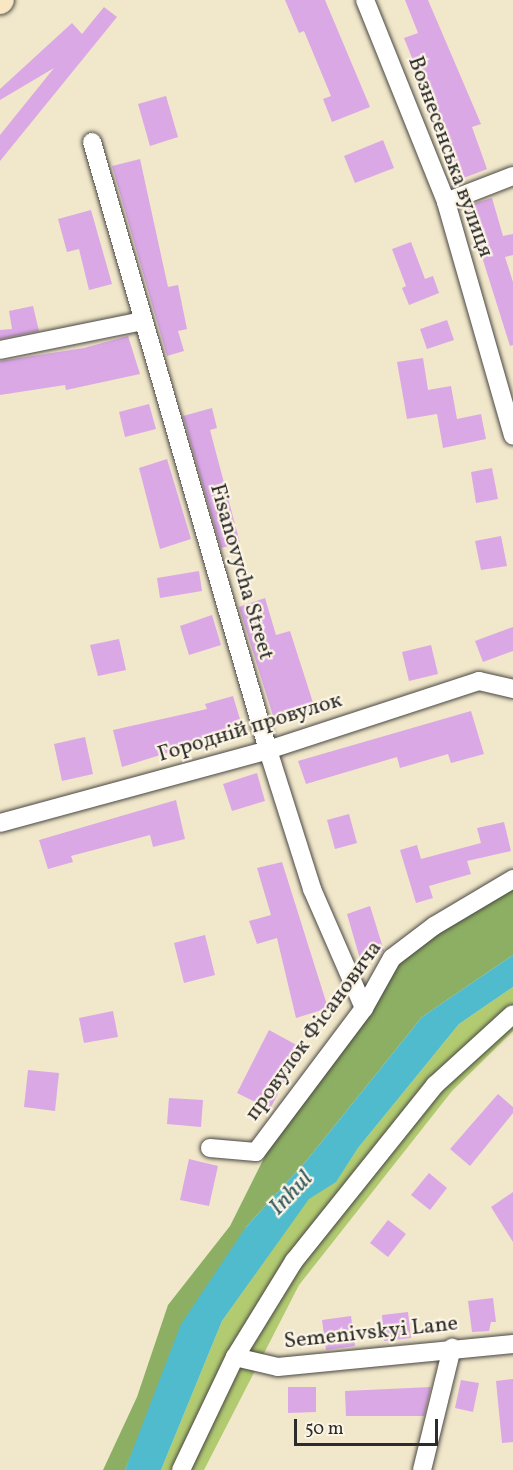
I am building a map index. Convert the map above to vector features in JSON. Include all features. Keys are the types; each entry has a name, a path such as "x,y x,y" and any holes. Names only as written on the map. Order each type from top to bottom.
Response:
{"street":[{"name":"Вознесенська вулиця","path":"365,0 446,202 513,436"},
{"name":"Fisanovycha Street","path":"92,142 268,750 312,889 364,1008"},
{"path":"446,202 513,176"},
{"path":"0,350 143,321"},
{"name":"Городній провулок","path":"0,823 268,750 479,681 513,689"},
{"name":"провулок Фісановича","path":"210,1148 256,1152 364,1008 392,958 434,926 513,879"},
{"path":"181,1470 236,1357 294,1261 435,1085 513,1014"},
{"name":"Semenivskyi Lane","path":"236,1357 278,1367 452,1348 513,1344"},
{"path":"422,1470 452,1348"}],"green space":[{"path":"513,887 513,955 422,1017 307,1160 246,1227 154,1401 125,1470 103,1470 137,1397 168,1305 230,1226 283,1120 401,958 476,902"},
{"path":"513,987 513,1031 452,1091 299,1285 204,1470 161,1470 222,1321 309,1198 336,1181 358,1148 459,1024"}],"water":[{"name":"Inhul","path":"513,955 513,987 459,1024 358,1148 336,1182 309,1199 222,1321 161,1470 125,1470 181,1324 246,1227 307,1160 422,1017"}],"building":[{"path":"285,0 325,0 370,107 332,122 323,99 331,96 304,31 299,33"},
{"path":"405,0 428,0 481,124 472,127 487,169 461,179 404,38 418,33"},
{"path":"104,7 117,17 0,161 0,135 54,68 0,100 0,89 72,23 82,34"},
{"path":"166,96 178,137 150,146 138,104"},
{"path":"383,140 394,168 355,183 344,156"},
{"path":"140,159 168,287 178,285 187,329 178,331 184,351 167,356 112,166"},
{"path":"492,198 503,236 513,234 513,255 505,257 513,282 513,345 510,346 466,206"},
{"path":"91,210 112,284 89,290 79,249 67,252 58,219"},
{"path":"411,242 425,279 433,276 439,293 409,305 402,288 406,286 392,249"},
{"path":"33,306 39,331 0,339 0,330 12,329 9,311"},
{"path":"447,320 454,340 427,349 420,329"},
{"path":"128,336 140,374 66,390 65,385 0,395 0,361 84,348"},
{"path":"423,358 428,390 451,386 457,419 481,414 486,439 443,448 437,414 407,419 397,362"},
{"path":"149,404 156,429 125,437 119,412"},
{"path":"212,408 217,428 210,430 240,543 221,548 183,416"},
{"path":"167,459 191,539 160,549 139,468"},
{"path":"492,468 498,499 476,503 471,472"},
{"path":"501,536 507,566 481,570 475,541"},
{"path":"199,571 202,591 160,598 157,578"},
{"path":"265,598 276,635 290,631 316,712 275,722 239,607"},
{"path":"212,615 221,645 189,655 180,626"},
{"path":"513,627 513,651 483,662 475,641"},
{"path":"119,639 126,670 98,676 90,645"},
{"path":"431,645 438,674 409,681 402,652"},
{"path":"233,696 243,729 122,767 113,730 207,709 205,704"},
{"path":"471,711 484,754 451,763 448,754 400,768 397,757 306,784 298,761"},
{"path":"85,737 93,774 62,781 54,744"},
{"path":"257,773 265,801 232,811 223,784"},
{"path":"176,800 185,839 153,847 150,835 71,856 73,862 48,869 39,840"},
{"path":"349,814 357,843 335,849 327,820"},
{"path":"504,822 511,851 467,861 471,874 429,886 433,898 416,903 400,850 417,845 421,859 481,843 477,828"},
{"path":"282,862 328,1008 296,1018 277,938 257,944 249,921 271,915 257,868"},
{"path":"370,906 384,951 360,959 347,914"},
{"path":"205,935 215,975 184,983 174,943"},
{"path":"113,1011 118,1037 84,1043 79,1018"},
{"path":"269,1030 302,1048 270,1109 237,1093"},
{"path":"28,1070 59,1073 55,1111 24,1107"},
{"path":"498,1094 513,1107 513,1113 470,1166 450,1149"},
{"path":"169,1098 203,1100 201,1127 167,1124"},
{"path":"189,1159 218,1166 209,1206 180,1200"},
{"path":"429,1173 447,1188 430,1210 411,1195"},
{"path":"513,1192 513,1242 491,1207"},
{"path":"388,1220 406,1234 388,1257 370,1243"},
{"path":"493,1298 496,1322 491,1322 489,1331 472,1332 468,1301"},
{"path":"408,1312 411,1338 384,1341 382,1315"},
{"path":"351,1316 355,1346 326,1350 322,1320"},
{"path":"513,1379 513,1442 502,1443 496,1381"},
{"path":"461,1380 479,1383 473,1412 455,1408"},
{"path":"288,1387 316,1387 316,1412 288,1413"},
{"path":"431,1387 424,1416 346,1416 345,1391"}]}
